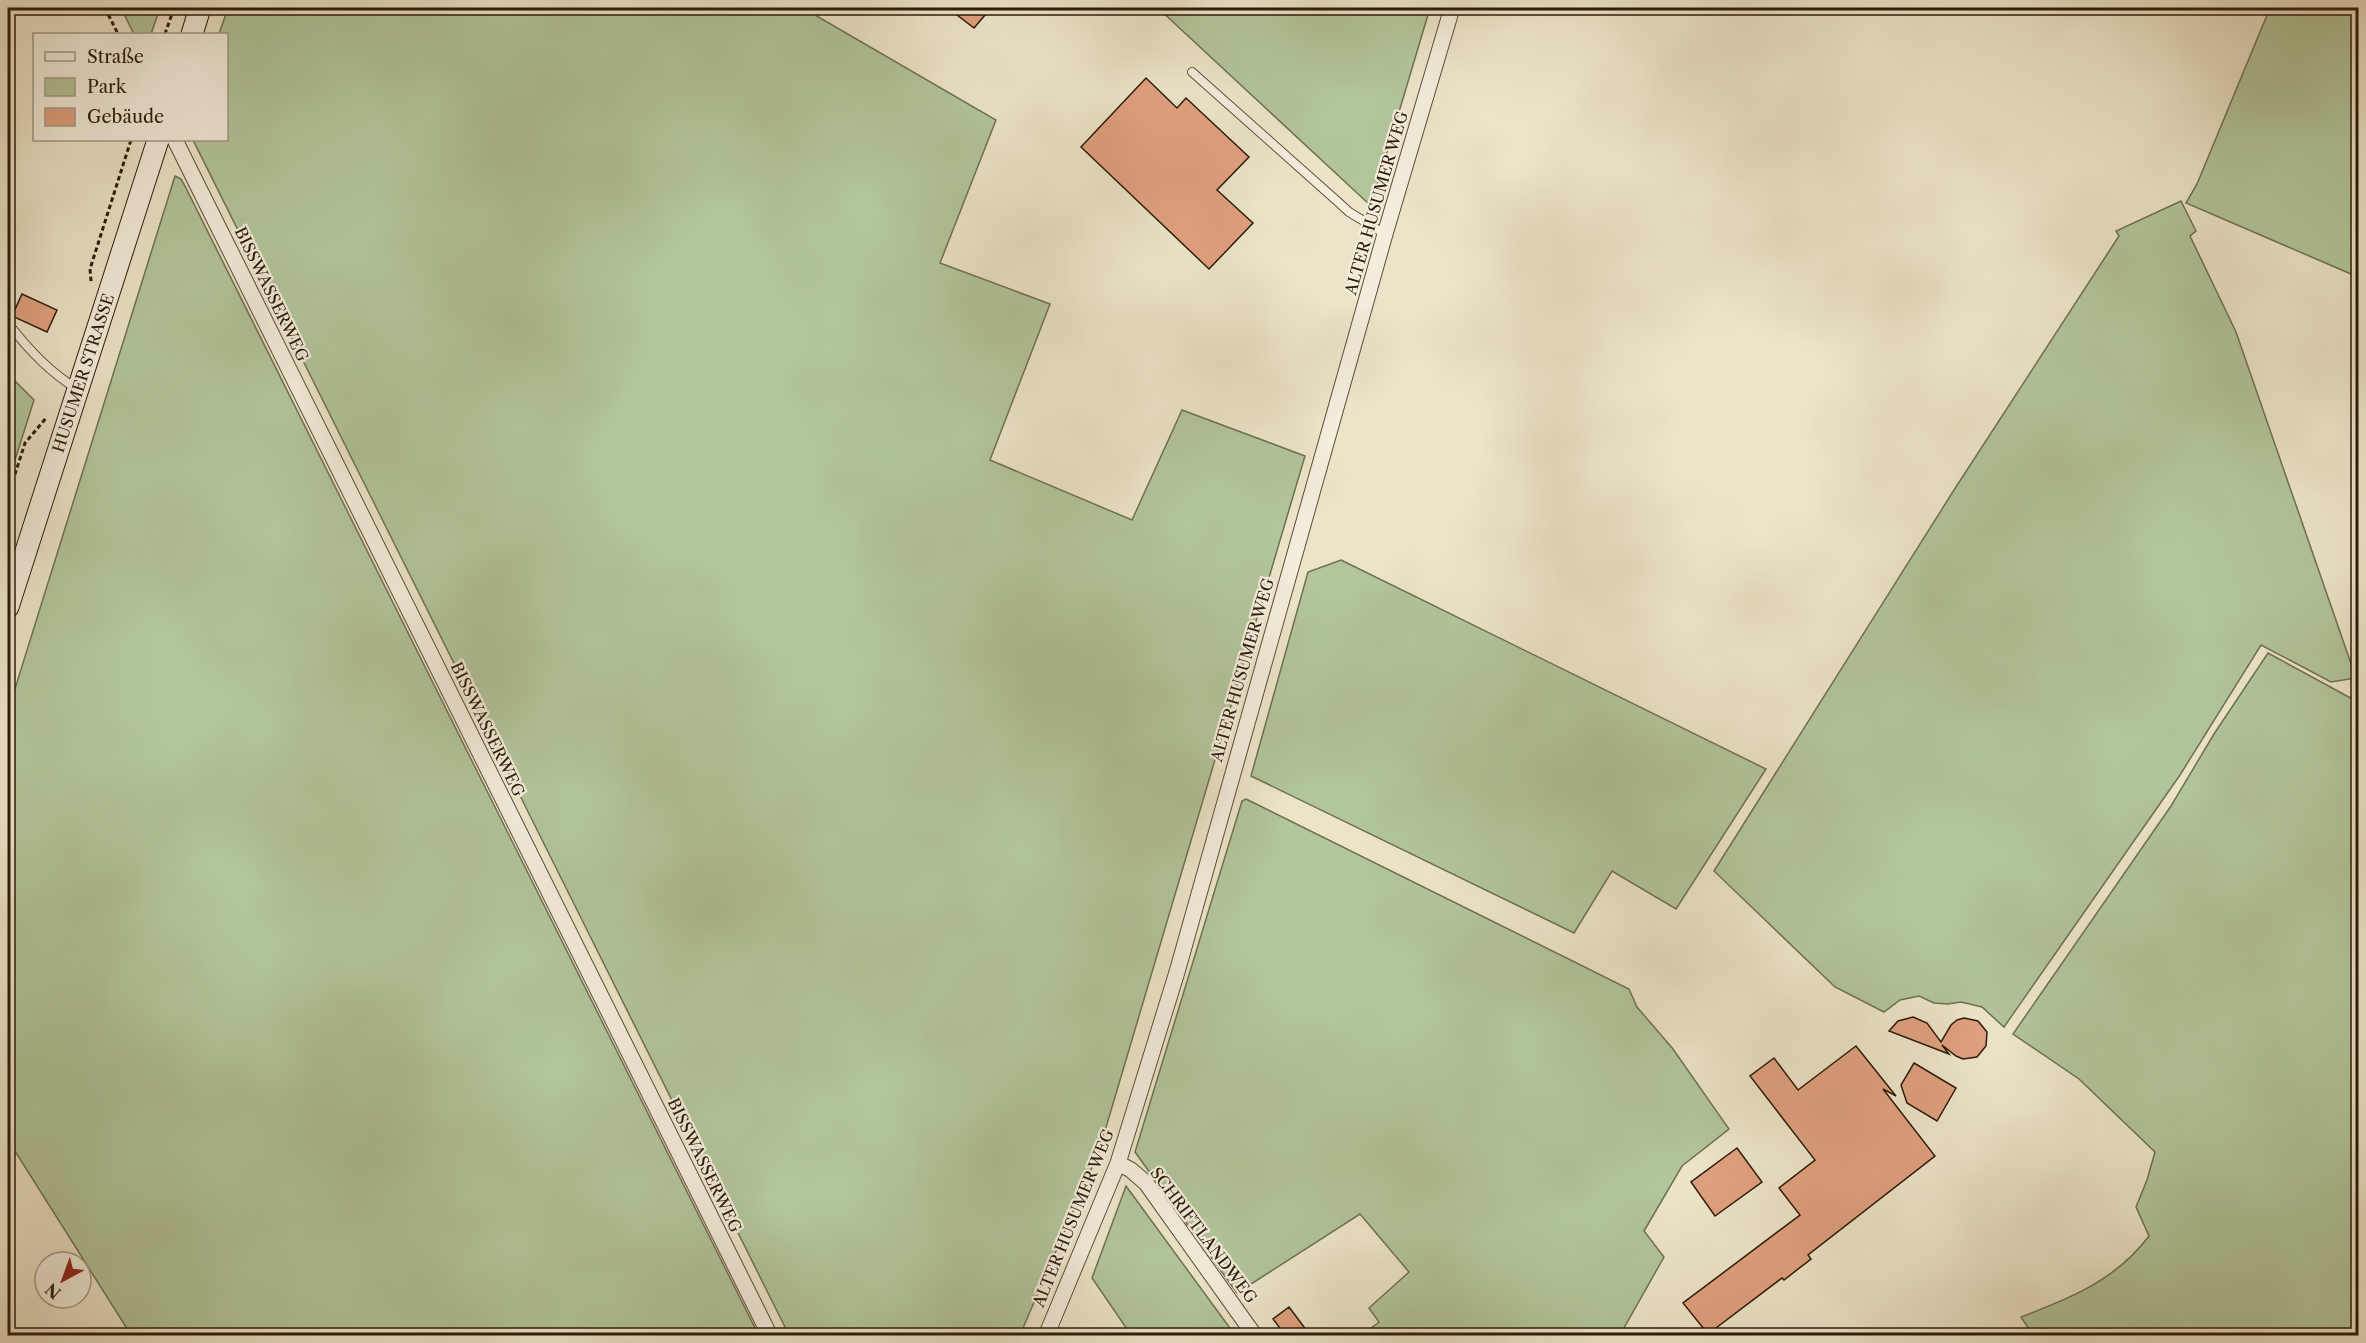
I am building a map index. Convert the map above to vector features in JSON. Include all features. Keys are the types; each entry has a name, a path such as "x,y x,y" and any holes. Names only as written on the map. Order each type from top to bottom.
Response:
{"main road":[{"path":"192,33 200,8"},
{"name":"HUSUMER STRASSE","path":"8,607 158,141"}],"street":[{"name":"ALTER HUSUMER WEG","path":"1046,1335 1118,1163 1177,972 1385,234 1452,8"},
{"name":"BISSWASSERWEG","path":"175,141 770,1335"},
{"name":"SCHRIFTLANDWEG","path":"1118,1163 1131,1170 1146,1184 1255,1335"}],"lane":[{"path":"1192,72 1337,201 1385,234"},
{"path":"8,323 26,346 63,380 78,389"}],"path":[{"path":"105,8 118,33"},
{"path":"165,33 174,8"},
{"path":"91,287 90,269 131,141"},
{"path":"8,496 25,443 51,414"}],"green space":[{"path":"121,8 160,8 151,33 134,33"},
{"path":"228,8 803,8 996,120 940,263 1050,304 990,460 1132,520 1182,410 1305,456 1099,1151 1020,1335 789,1335 193,141 228,141 228,33 219,33"},
{"path":"1158,8 1430,8 1371,206"},
{"path":"2270,8 2358,8 2358,277 2186,203 2197,184"},
{"path":"175,176 181,179 186,188 756,1330 747,1335 131,1335 93,1275 93,1250 77,1250 8,1140 8,711"},
{"path":"2181,201 2196,231 2190,236 2236,332 2356,678 2331,682 2261,645 2180,775 2004,1027 1982,1007 1961,1002 1934,1003 1919,996 1900,1000 1884,1012 1835,987 1714,871 1954,490 2119,236 2116,231"},
{"path":"8,374 34,400 8,482"},
{"path":"1341,560 1766,769 1676,909 1612,871 1574,933 1251,776 1308,572"},
{"path":"2268,653 2358,702 2358,1335 2033,1335 2021,1317 2075,1295 2107,1276 2122,1265 2149,1236 2136,1207 2155,1152 2079,1079 2013,1034 2171,806 2214,734"},
{"path":"1246,799 1629,989 1637,1007 1673,1049 1729,1129 1682,1166 1644,1231 1664,1257 1620,1335 1362,1335 1379,1322 1369,1308 1409,1272 1360,1214 1237,1293 1135,1152 1242,801"},
{"path":"1126,1186 1235,1335 1131,1335 1092,1278"}],"building":[{"path":"948,8 976,8 985,15 974,28"},
{"path":"1146,78 1177,108 1186,98 1249,157 1217,190 1253,223 1209,269 1081,147"},
{"path":"22,294 57,310 47,332 12,316"},
{"path":"1913,1017 1927,1023 1941,1042 1951,1025 1957,1020 1964,1018 1978,1021 1987,1032 1986,1046 1977,1057 1963,1059 1942,1045 1949,1054 1889,1031 1898,1021"},
{"path":"1856,1046 1896,1096 1883,1089 1935,1156 1808,1255 1811,1259 1708,1334 1683,1303 1800,1215 1779,1188 1815,1160 1750,1076 1774,1058 1798,1090"},
{"path":"1914,1063 1956,1088 1937,1121 1907,1103 1901,1085"},
{"path":"1737,1148 1762,1182 1715,1216 1691,1182"},
{"path":"1289,1307 1310,1335 1285,1335 1273,1319"}]}
